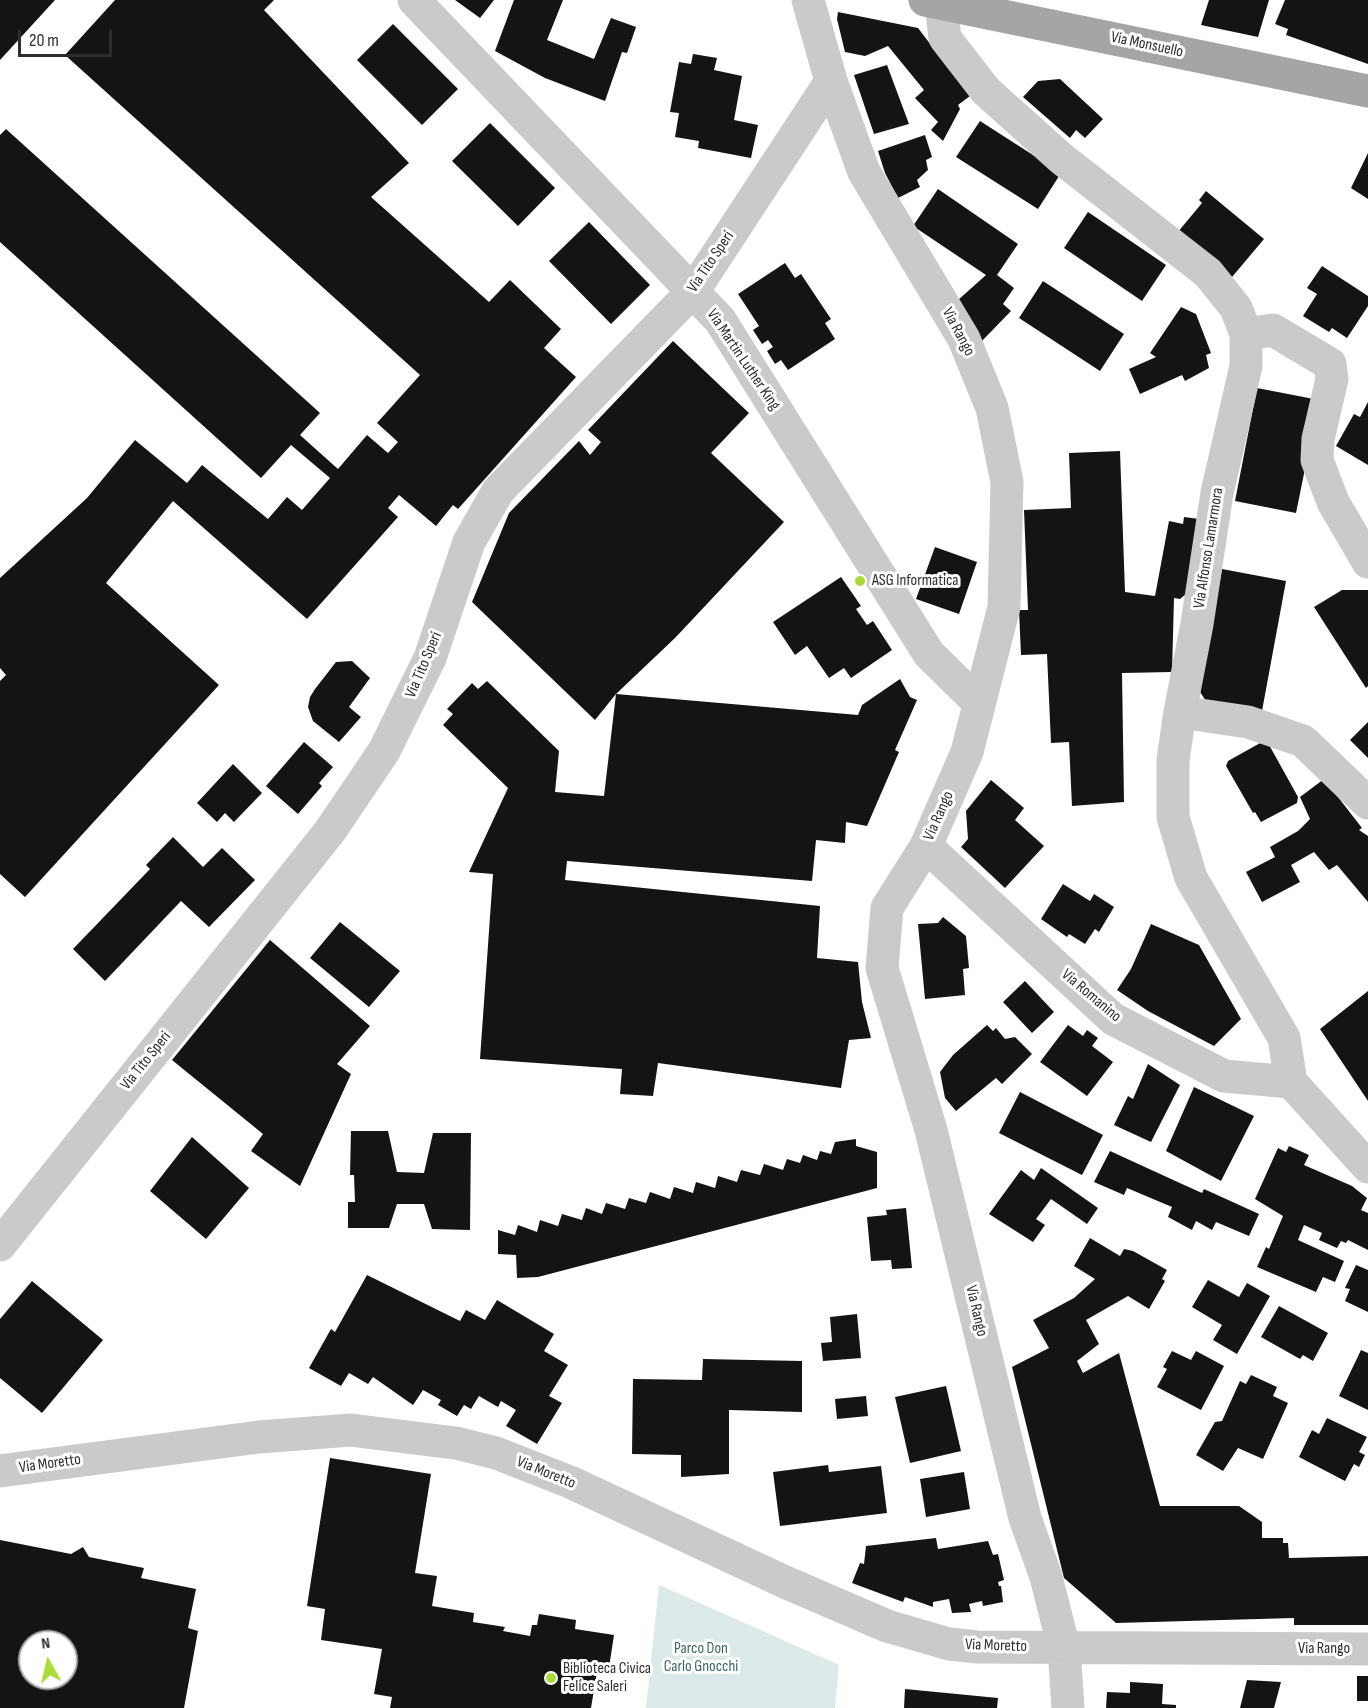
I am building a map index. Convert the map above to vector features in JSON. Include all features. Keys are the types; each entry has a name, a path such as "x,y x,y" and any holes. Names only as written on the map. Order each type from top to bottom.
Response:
{"main road":[{"name":"Via Monsuello","path":"933,2 1368,91"}],"street":[{"name":"Via Martin Luther King","path":"414,0 694,290 720,320 929,654 979,703"},
{"name":"Via Rango","path":"808,0 831,81 864,172 964,339 992,408 1007,482 1004,607 967,752 926,846 887,908 882,968 931,1130 1025,1518 1046,1577 1064,1648 1068,1708"},
{"name":"Via Alfonso Lamarmora","path":"933,2 945,38 986,91 1062,159 1208,273 1236,308 1246,334 1246,366 1217,493 1197,624 1180,712 1173,760 1173,817 1191,878 1284,1038 1291,1082"},
{"name":"Via Tito Speri","path":"0,1245 330,831 384,751 430,658 469,542 498,492 694,290 831,81"},
{"path":"1246,334 1273,330 1330,364 1332,379 1318,439 1317,460 1333,502 1368,562"},
{"path":"1180,712 1248,722 1303,741 1368,803"},
{"name":"Via Romanino","path":"926,846 1113,1018 1224,1076 1291,1082"},
{"path":"1291,1082 1368,1167"},
{"name":"Via Moretto","path":"0,1471 259,1437 351,1430 456,1443 496,1453 570,1482 785,1582 887,1626 958,1645 1064,1648"},
{"name":"Via Rango","path":"1064,1648 1368,1649"}],"green space":[{"name":"Parco Don Carlo Gnocchi","path":"659,1585 839,1665 835,1708 646,1708"}],"building":[{"path":"0,0 55,0 0,60"},
{"path":"115,0 274,0 264,10 409,163 371,197 489,302 510,280 561,329 544,348 576,377 458,509 453,505 436,526 399,495 388,508 398,517 307,619 173,501 106,583 219,685 25,897 0,874 0,681 6,675 0,668 0,578 87,498 135,440 187,483 202,465 268,519 287,497 302,510 330,478 291,445 261,478 0,242 0,135 6,129 320,413 300,435 338,469 367,435 388,453 398,442 377,423 420,375 65,55"},
{"path":"455,0 494,0 480,18"},
{"path":"514,0 563,0 547,40 594,59 611,18 636,27 627,53 622,52 605,101 545,78 495,51"},
{"path":"1209,0 1269,0 1258,37 1201,25"},
{"path":"1285,0 1368,0 1368,64 1286,35 1288,29 1275,24"},
{"path":"838,12 918,28 970,96 958,105 960,109 943,141 931,130 938,122 915,98 924,90 888,46 865,56 845,52 837,19"},
{"path":"393,24 458,89 422,125 357,60"},
{"path":"693,54 717,58 714,70 742,76 734,120 758,125 751,158 698,148 699,141 675,137 679,113 670,112 679,62 691,64"},
{"path":"887,65 909,124 874,134 854,75"},
{"path":"1060,79 1103,119 1085,138 1076,130 1070,138 1023,97 1038,81"},
{"path":"980,121 1061,173 1038,209 956,157"},
{"path":"490,123 555,188 518,226 452,161"},
{"path":"925,135 932,157 926,160 928,170 917,180 920,187 898,198 885,173 878,151"},
{"path":"1368,153 1368,199 1351,188"},
{"path":"938,189 1018,244 997,275 1014,288 1003,304 1011,311 980,343 958,300 986,275 913,226"},
{"path":"1206,191 1264,239 1232,277 1177,233 1202,203 1199,200"},
{"path":"1088,212 1166,265 1142,301 1064,248"},
{"path":"589,222 650,285 611,324 549,261"},
{"path":"785,263 795,278 801,274 831,319 825,323 835,339 788,370 781,360 775,364 767,351 773,347 768,340 762,344 753,330 759,326 738,294"},
{"path":"1322,266 1368,296 1368,306 1347,338 1332,328 1329,332 1303,316 1317,294 1307,288"},
{"path":"1043,281 1124,334 1100,371 1019,318"},
{"path":"1181,307 1196,314 1211,353 1206,355 1209,368 1185,381 1182,375 1140,394 1129,369 1156,357 1150,353"},
{"path":"673,341 749,413 711,453 784,522 675,638 616,694 595,720 472,602 509,513 579,441 590,455 601,442 588,430"},
{"path":"1257,388 1319,400 1296,513 1235,501"},
{"path":"1368,402 1368,465 1336,446 1354,414 1360,417"},
{"path":"1120,451 1125,592 1155,596 1169,521 1183,524 1184,517 1199,519 1186,594 1180,599 1174,598 1172,672 1122,673 1124,802 1072,806 1069,742 1051,743 1047,654 1021,655 1019,610 1028,610 1024,510 1071,508 1069,453"},
{"path":"935,547 977,562 959,614 916,599"},
{"path":"1222,569 1286,581 1262,711 1206,701 1200,692"},
{"path":"841,577 861,606 856,609 867,625 873,621 892,650 851,678 844,668 829,678 807,646 795,655 773,622"},
{"path":"1342,590 1368,590 1368,686 1366,688 1314,607"},
{"path":"352,661 370,678 349,707 361,717 339,742 313,721 308,707 310,697 336,662"},
{"path":"900,679 910,697 917,700 895,750 899,752 867,826 846,822 845,843 816,840 812,881 567,861 565,880 820,906 817,958 858,962 862,1002 871,1038 849,1040 841,1088 658,1063 653,1096 620,1094 622,1069 480,1059 493,874 469,872 508,788 443,725 453,714 447,709 472,683 478,689 487,681 559,751 555,792 604,796 616,694 858,715 862,705"},
{"path":"1368,722 1368,758 1350,740"},
{"path":"304,742 333,767 319,783 322,786 298,814 266,786"},
{"path":"1262,742 1268,743 1298,797 1297,803 1261,822 1255,812 1253,813 1226,766 1228,761"},
{"path":"233,764 262,793 234,822 225,813 217,822 197,803"},
{"path":"1324,779 1362,828 1359,830 1368,836 1368,902 1337,865 1329,870 1314,852 1291,865 1300,882 1262,902 1246,872 1275,857 1270,847 1298,831 1310,819 1300,797"},
{"path":"991,780 1024,808 1015,820 1044,846 1005,888 961,847 968,839 966,811"},
{"path":"173,837 203,867 222,848 255,880 209,927 181,901 105,981 73,949 150,869 146,865"},
{"path":"1063,884 1090,901 1094,894 1114,907 1099,932 1095,929 1085,944 1069,934 1067,937 1041,919"},
{"path":"943,917 966,936 969,968 963,969 965,995 925,999 918,924 938,923"},
{"path":"340,922 400,971 369,1007 310,958"},
{"path":"1151,924 1199,945 1241,1019 1214,1046 1148,1011 1117,990 1131,969"},
{"path":"270,940 370,1026 337,1064 351,1074 300,1186 251,1151 263,1134 172,1060"},
{"path":"1025,981 1054,1012 1032,1033 1003,1002"},
{"path":"1368,991 1368,1101 1320,1029"},
{"path":"987,1025 993,1031 996,1028 1005,1039 1015,1037 1032,1054 1002,1084 996,1078 956,1111 945,1098 940,1072 953,1055"},
{"path":"1068,1025 1083,1036 1087,1030 1098,1038 1092,1046 1113,1062 1087,1096 1040,1062"},
{"path":"1148,1064 1180,1085 1151,1142 1114,1125 1128,1096 1133,1099"},
{"path":"1194,1087 1254,1116 1221,1181 1166,1151"},
{"path":"1020,1092 1103,1135 1082,1175 999,1133"},
{"path":"351,1131 388,1131 397,1172 424,1173 433,1133 471,1133 470,1230 432,1229 424,1204 397,1204 389,1228 348,1228 348,1202 355,1202 354,1175 350,1175"},
{"path":"192,1137 249,1188 206,1239 150,1191"},
{"path":"856,1139 856,1146 877,1152 877,1188 538,1277 517,1278 516,1255 498,1254 498,1230 515,1235 518,1225 537,1232 540,1220 558,1226 562,1214 582,1220 586,1208 602,1214 606,1203 625,1209 629,1198 646,1203 650,1192 670,1199 674,1187 693,1193 696,1182 715,1188 718,1176 737,1182 741,1170 760,1175 764,1164 783,1170 787,1159 800,1163 803,1155 817,1160 820,1151 831,1154 835,1142"},
{"path":"1289,1146 1309,1155 1304,1165 1352,1186 1367,1198 1361,1210 1368,1213 1368,1250 1348,1240 1346,1243 1341,1241 1337,1248 1319,1240 1322,1233 1304,1225 1298,1240 1344,1261 1335,1282 1323,1277 1316,1292 1257,1267 1266,1247 1269,1249 1283,1216 1255,1199 1278,1148 1286,1152"},
{"path":"1110,1151 1202,1193 1204,1189 1259,1214 1249,1236 1216,1222 1212,1230 1196,1221 1192,1230 1168,1217 1172,1207 1127,1188 1124,1195 1094,1182"},
{"path":"1041,1168 1098,1208 1087,1224 1051,1199 1036,1219 1045,1225 1033,1242 989,1214 1021,1170 1034,1180"},
{"path":"906,1208 912,1268 892,1269 891,1260 871,1261 867,1217 887,1215 886,1210"},
{"path":"1090,1238 1120,1256 1124,1249 1133,1251 1167,1270 1162,1279 1165,1281 1149,1309 1128,1296 1086,1320 1099,1344 1077,1361 1083,1373 1119,1353 1160,1506 1239,1506 1262,1522 1262,1538 1283,1538 1283,1543 1288,1543 1289,1558 1368,1556 1368,1625 1294,1625 1294,1618 1116,1623 1064,1578 1012,1367 1049,1348 1033,1320 1074,1298 1095,1279 1074,1266"},
{"path":"1356,1265 1368,1270 1368,1312 1345,1301 1350,1289 1345,1288"},
{"path":"367,1275 460,1321 466,1310 485,1320 497,1300 554,1334 544,1351 568,1365 549,1396 562,1403 537,1444 506,1426 516,1410 501,1401 498,1407 479,1396 471,1409 464,1405 457,1416 438,1405 441,1400 423,1390 413,1405 373,1377 368,1384 349,1373 341,1386 309,1368 331,1329 335,1332"},
{"path":"1208,1280 1239,1297 1247,1283 1270,1296 1237,1354 1213,1340 1222,1325 1192,1307"},
{"path":"32,1281 103,1340 42,1413 0,1378 0,1319"},
{"path":"1279,1306 1328,1333 1313,1361 1303,1355 1300,1359 1261,1337"},
{"path":"857,1314 861,1358 823,1361 821,1343 832,1342 830,1317"},
{"path":"1361,1350 1368,1353 1368,1410 1339,1396"},
{"path":"1172,1351 1191,1360 1196,1351 1224,1366 1201,1410 1157,1387 1167,1369 1163,1367"},
{"path":"703,1359 802,1361 802,1412 729,1410 729,1474 681,1477 681,1455 632,1454 633,1379 702,1380"},
{"path":"1251,1375 1277,1387 1273,1396 1288,1403 1263,1459 1238,1448 1223,1471 1196,1455 1215,1422 1222,1421 1240,1381 1246,1384"},
{"path":"946,1386 961,1451 910,1463 895,1397"},
{"path":"866,1396 868,1416 837,1419 835,1399"},
{"path":"1327,1418 1367,1437 1359,1452 1365,1455 1359,1467 1354,1464 1345,1481 1299,1457 1312,1430 1319,1434"},
{"path":"330,1458 431,1474 415,1573 437,1576 432,1606 474,1613 473,1622 505,1627 503,1631 530,1636 532,1625 537,1625 539,1614 576,1620 575,1629 614,1635 608,1674 597,1672 591,1708 390,1708 392,1697 374,1694 382,1649 321,1640 325,1609 307,1606"},
{"path":"828,1465 829,1472 881,1466 887,1513 780,1526 773,1472"},
{"path":"964,1472 970,1509 926,1517 920,1479"},
{"path":"936,1538 938,1549 988,1541 993,1555 998,1554 1004,1580 998,1582 1001,1586 1003,1602 983,1606 982,1601 969,1604 971,1612 952,1613 949,1599 933,1602 933,1607 905,1597 903,1602 852,1583 860,1563 864,1564 866,1546"},
{"path":"0,1540 71,1554 83,1547 89,1557 144,1568 141,1578 196,1589 188,1628 198,1631 184,1708 0,1708"},
{"path":"1357,1676 1368,1676 1368,1701 1357,1701"},
{"path":"1247,1680 1281,1682 1274,1708 1240,1708"},
{"path":"1130,1682 1163,1684 1162,1704 1176,1705 1176,1708 1106,1708 1107,1692 1130,1693"},
{"path":"905,1689 998,1698 997,1708 904,1708"}],"place":[{"name":"ASG Informatica","path":"860,581"},
{"name":"Biblioteca Civica Felice Saleri","path":"551,1678"}]}
